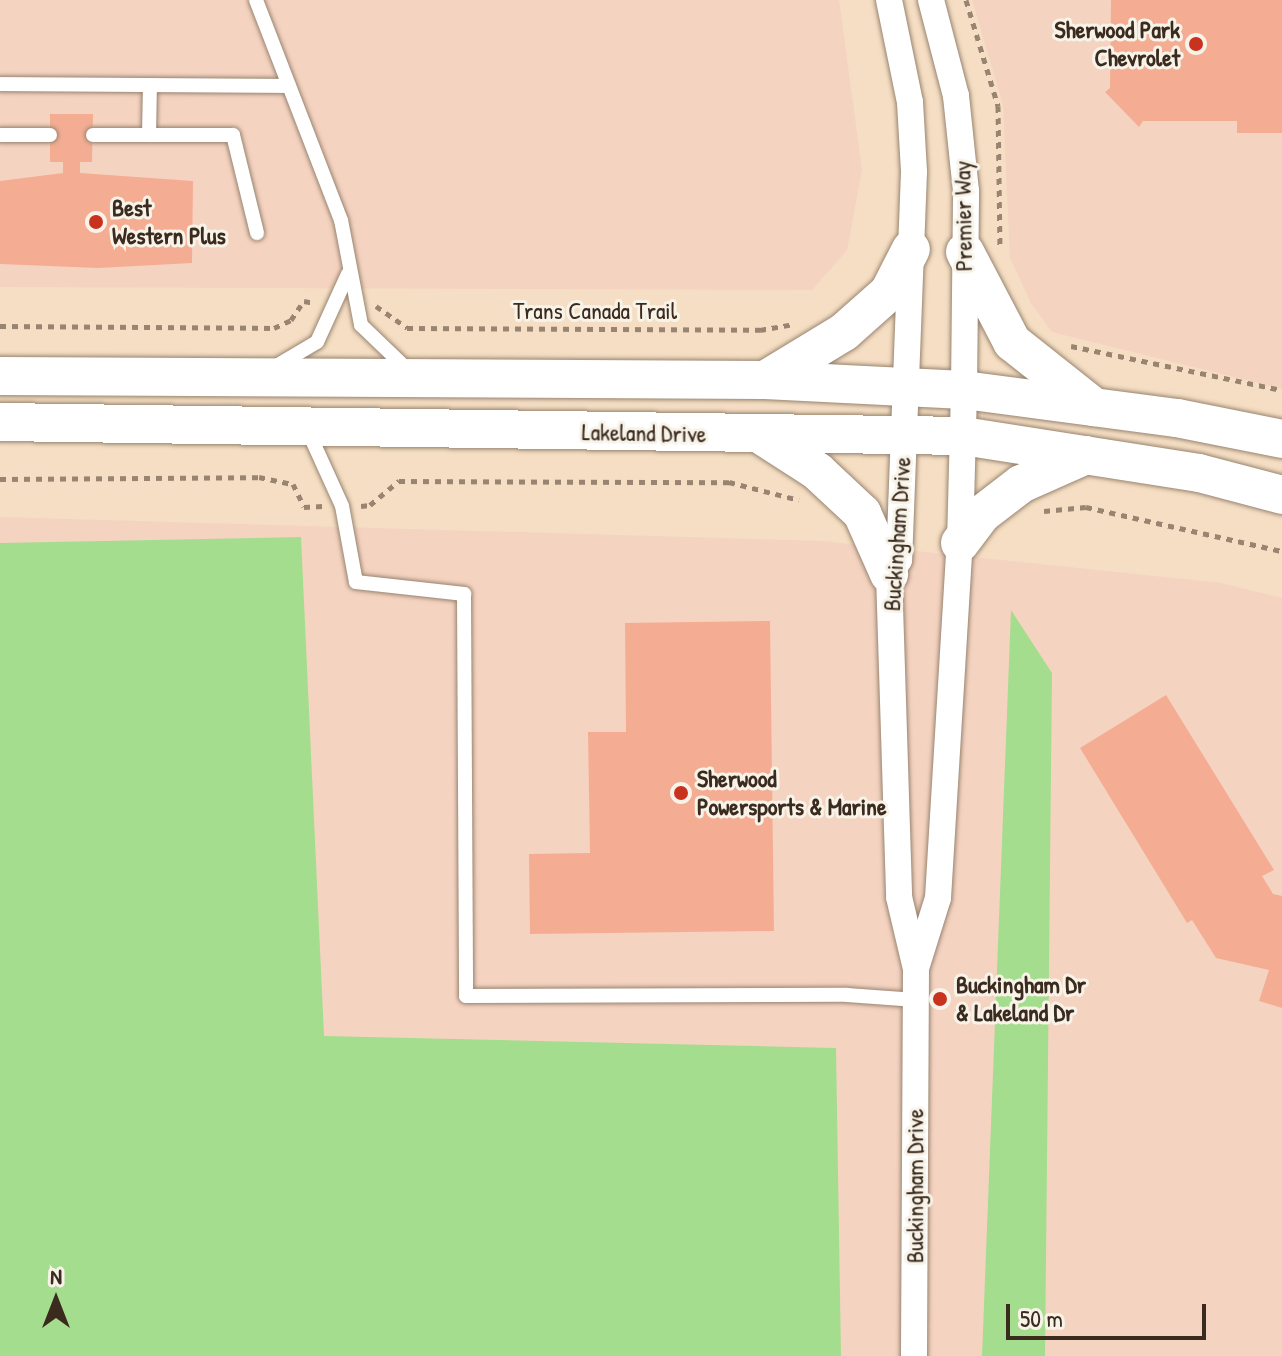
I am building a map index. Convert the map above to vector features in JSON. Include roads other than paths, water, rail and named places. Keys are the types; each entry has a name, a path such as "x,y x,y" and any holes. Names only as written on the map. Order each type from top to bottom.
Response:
{"main road":[{"path":"765,380 844,332 889,292 911,249"},
{"path":"965,252 1012,342 1094,407"},
{"path":"0,376 420,381 765,380 964,390 1094,407 1282,439"},
{"name":"Lakeland Drive","path":"0,422 963,436 1199,473 1282,495"},
{"path":"761,435 817,471 862,513 889,574"},
{"path":"960,543 982,514 1021,484 1086,455"}],"street":[{"name":"Premier Way","path":"889,0 910,102 914,172 903,434"},
{"name":"Premier Way","path":"931,0 956,96 966,191 963,436"},
{"name":"Buckingham Drive","path":"903,434 899,560 889,574 899,897 916,969 914,1356"},
{"name":"Buckingham Drive","path":"916,969 938,898 960,543 963,436"}],"lane":[{"path":"256,0 341,220 361,325 420,381"},
{"path":"0,84 289,86"},
{"path":"149,135 150,85"},
{"path":"0,135 50,135"},
{"path":"93,135 233,135 257,233"},
{"path":"255,379 317,342 350,270"},
{"path":"306,427 342,506 356,582 464,594 466,996 847,995 916,1000"}],"place":[{"name":"Sherwood Park Chevrolet","path":"1196,44"},
{"name":"Best Western Plus","path":"96,222"},
{"name":"Sherwood Powersports & Marine","path":"681,793"},
{"name":"Buckingham Dr & Lakeland Dr","path":"940,999"}]}
